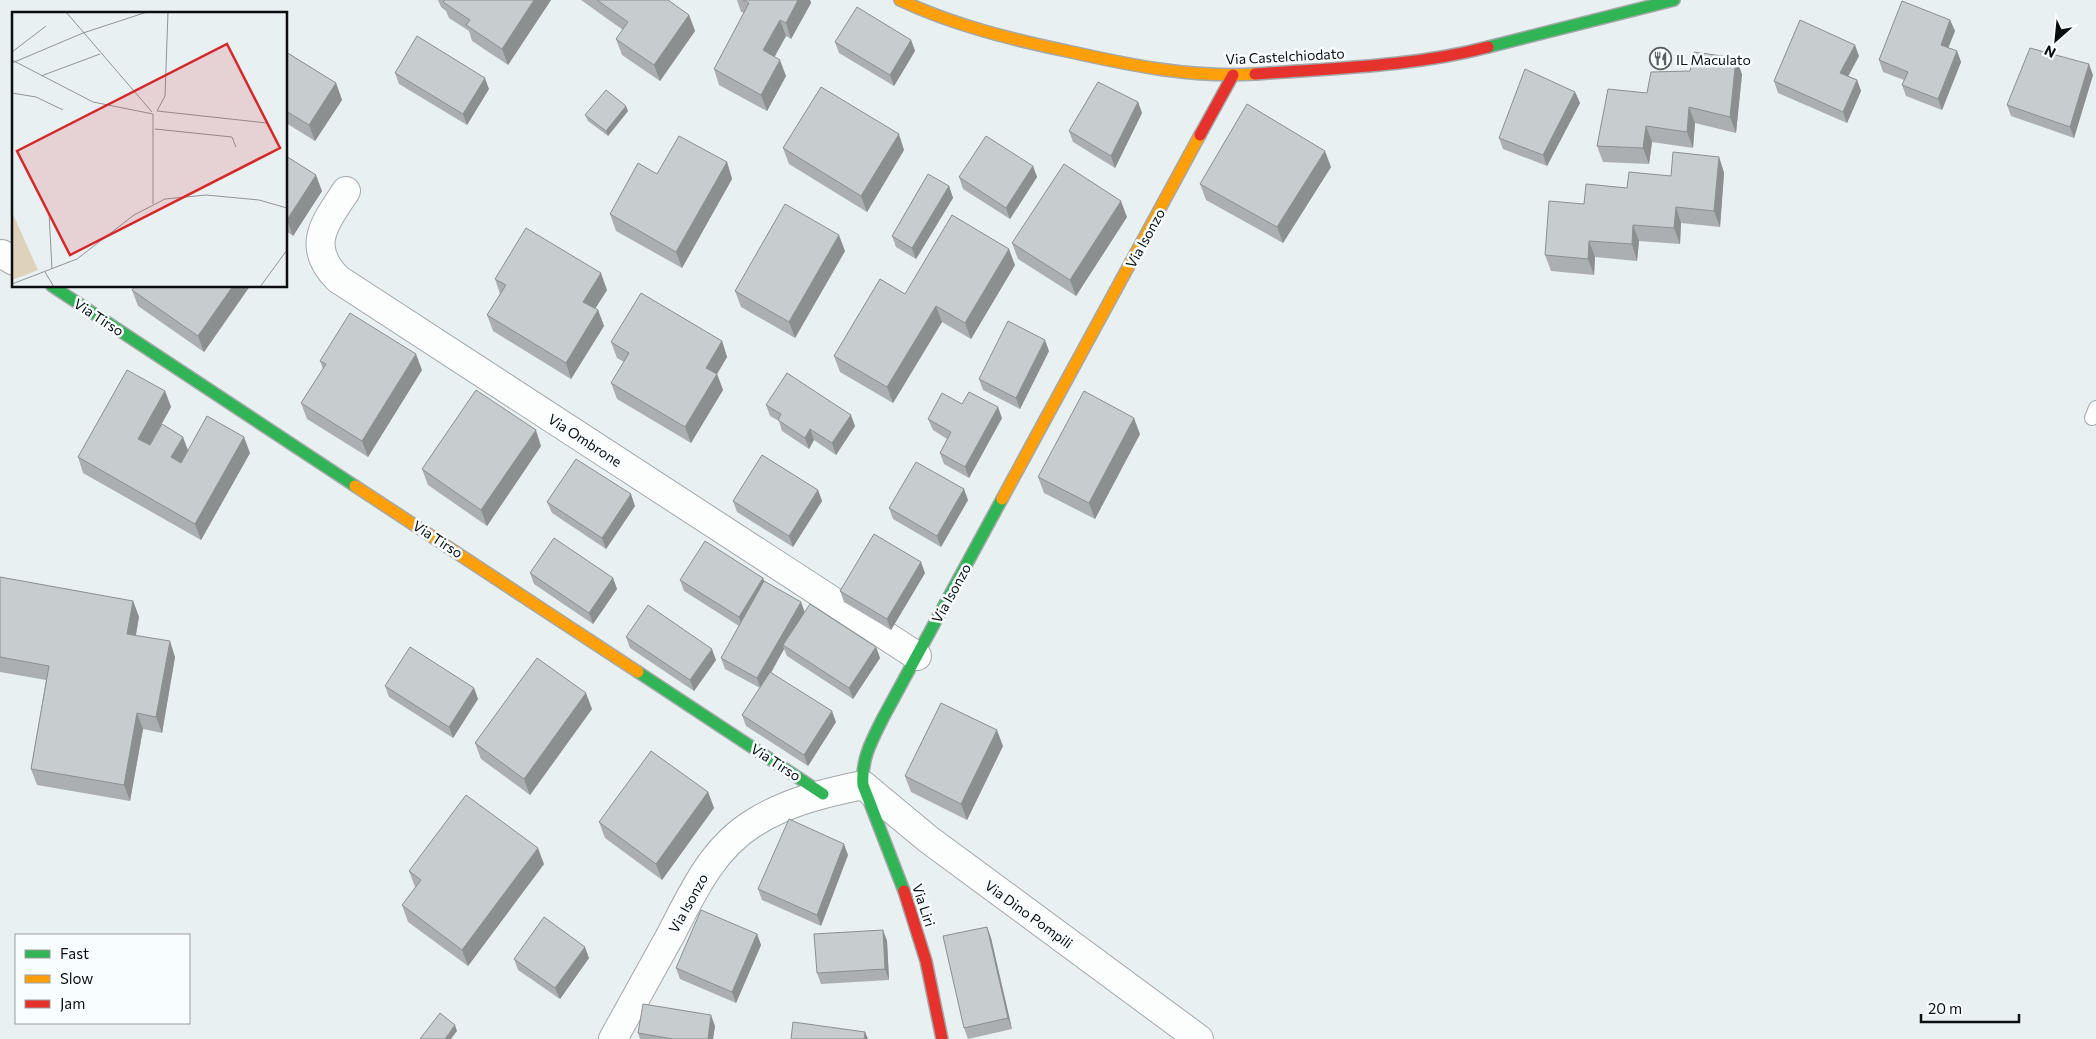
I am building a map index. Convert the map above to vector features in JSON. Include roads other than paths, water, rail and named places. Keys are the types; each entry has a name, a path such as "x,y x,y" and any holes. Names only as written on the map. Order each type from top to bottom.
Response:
{"street":[{"name":"Via Castelchiodato","path":"900,0 965,26 1046,47 1168,71 1233,75 1424,61 1458,55 1674,0"},
{"name":"Via Isonzo","path":"613,1039 702,876 721,850 732,839 764,817 783,807 863,784 862,774 865,755 1233,75"},
{"name":"Via Ombrone","path":"346,190 327,220 319,249 325,265 338,279 917,656"},
{"name":"Via Tirso","path":"55,288 823,794"},
{"name":"Via Liri","path":"863,784 901,882 916,927 928,970 942,1039"},
{"name":"Via Dino Pompili","path":"863,784 928,839 1198,1039"}],"place":[{"name":"IL Maculato","path":"1660,59"}]}
